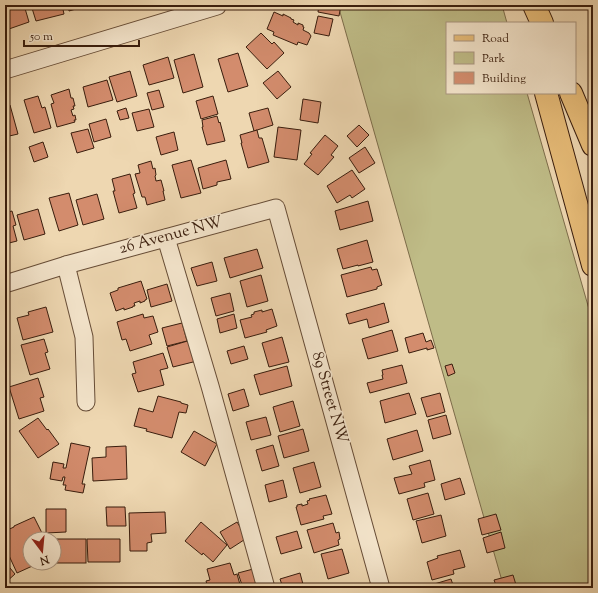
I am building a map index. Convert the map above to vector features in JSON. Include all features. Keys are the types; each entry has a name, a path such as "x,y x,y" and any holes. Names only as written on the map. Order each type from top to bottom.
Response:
{"main road":[{"path":"522,5 527,22"},
{"path":"534,5 542,22"},
{"path":"546,94 593,265"},
{"path":"571,94 593,145"}],"street":[{"path":"5,70 217,6"},
{"name":"26 Avenue NW","path":"5,284 66,265 276,208"},
{"name":"89 Street NW","path":"276,208 382,588"},
{"path":"166,238 212,393 266,588"},
{"path":"66,265 84,337 86,402"}],"green space":[{"path":"338,5 502,5 507,22 446,22 446,94 527,94 593,323 593,588 504,588"}],"building":[{"path":"16,5 24,5 29,22 6,30 5,8"},
{"path":"31,5 62,5 64,14 36,21"},
{"path":"68,5 90,5 69,11"},
{"path":"319,5 341,5 339,16 318,12"},
{"path":"274,12 291,18 294,20 293,22 298,25 298,23 303,25 303,30 311,36 307,45 298,42 297,45 273,35 274,32 267,29"},
{"path":"318,16 333,19 329,36 314,33"},
{"path":"261,33 272,44 274,42 284,53 267,69 246,47"},
{"path":"238,53 248,86 228,92 218,59"},
{"path":"194,54 203,87 183,93 174,60"},
{"path":"168,57 174,78 149,85 143,65"},
{"path":"130,71 137,96 117,102 109,77"},
{"path":"278,71 291,87 277,99 263,83"},
{"path":"107,80 113,100 88,107 83,87"},
{"path":"69,89 75,106 73,106 74,109 71,110 73,116 75,115 76,120 74,120 75,122 57,127 51,104 54,103 51,95"},
{"path":"159,90 164,107 152,110 147,93"},
{"path":"38,96 42,108 45,107 51,128 34,133 24,100"},
{"path":"213,96 218,114 201,119 196,101"},
{"path":"303,99 321,102 318,123 300,120"},
{"path":"10,105 18,134 5,137 5,106"},
{"path":"126,108 129,118 120,120 117,111"},
{"path":"268,108 273,125 254,131 249,113"},
{"path":"149,109 154,127 137,131 132,113"},
{"path":"217,116 225,141 207,145 202,127 202,120"},
{"path":"106,119 111,137 94,142 89,124"},
{"path":"359,125 369,135 357,147 347,136"},
{"path":"278,127 301,130 297,160 274,157"},
{"path":"88,129 94,148 77,153 71,133"},
{"path":"257,130 259,138 262,138 269,162 248,168 240,135"},
{"path":"174,132 178,150 161,155 156,137"},
{"path":"325,135 338,146 331,155 334,157 318,175 304,164 312,154 310,153"},
{"path":"43,142 48,157 34,162 29,147"},
{"path":"365,147 375,163 359,173 349,158"},
{"path":"191,160 201,193 181,198 172,165"},
{"path":"226,160 231,179 217,182 217,185 203,189 198,168"},
{"path":"151,161 153,169 155,168 156,181 161,180 165,200 147,205 145,197 142,197 135,174 140,173 138,165"},
{"path":"352,170 365,189 352,198 350,195 337,203 327,186"},
{"path":"130,174 137,208 119,213 113,191 115,191 112,179"},
{"path":"69,193 78,225 59,231 49,198"},
{"path":"97,194 104,219 83,225 76,200"},
{"path":"368,201 373,221 340,230 335,211"},
{"path":"38,209 45,234 24,240 17,215"},
{"path":"12,211 16,225 13,226 17,241 5,244 5,213"},
{"path":"367,240 373,262 343,269 337,249"},
{"path":"257,249 263,268 230,278 224,258"},
{"path":"212,262 217,281 197,286 191,268"},
{"path":"371,267 372,270 377,269 382,285 377,287 377,289 347,297 341,275"},
{"path":"261,275 268,301 247,307 240,281"},
{"path":"141,281 147,299 140,303 140,301 134,303 135,306 133,307 116,311 110,293 118,290 118,288"},
{"path":"167,284 172,301 151,307 147,290"},
{"path":"230,293 234,311 216,316 211,298"},
{"path":"384,303 389,322 369,328 367,319 349,324 346,314"},
{"path":"46,307 53,332 23,340 17,318 29,315 28,312"},
{"path":"272,309 277,326 266,330 267,332 245,338 240,320 252,317 251,315 254,314 254,312 262,310 262,312"},
{"path":"143,314 144,318 153,316 158,332 149,335 152,344 130,351 126,339 122,340 117,322"},
{"path":"234,314 237,328 220,333 217,319"},
{"path":"182,323 187,341 167,346 162,328"},
{"path":"392,330 398,351 368,359 362,339"},
{"path":"5,332 8,343 5,344"},
{"path":"423,333 426,342 431,340 434,348 427,350 427,348 409,353 405,338"},
{"path":"282,337 289,362 269,367 262,343"},
{"path":"44,339 48,352 45,353 50,369 30,375 21,345"},
{"path":"191,340 197,361 173,367 167,347"},
{"path":"244,346 248,359 231,364 227,351"},
{"path":"163,353 168,368 160,370 164,385 138,392 132,374 136,373 133,362"},
{"path":"452,364 455,373 448,376 445,366"},
{"path":"402,365 407,383 370,393 367,383 383,379 382,370"},
{"path":"287,366 292,386 260,395 254,375"},
{"path":"38,378 44,397 40,398 44,411 19,419 9,387"},
{"path":"244,389 249,406 233,411 228,394"},
{"path":"409,393 416,414 385,423 380,401"},
{"path":"440,393 445,412 427,417 421,398"},
{"path":"158,396 188,405 186,413 179,412 172,438 134,426 139,408 153,412"},
{"path":"293,401 300,426 280,432 273,407"},
{"path":"446,415 451,434 433,439 428,420"},
{"path":"266,417 271,435 251,440 246,422"},
{"path":"38,418 59,444 38,458 19,431"},
{"path":"303,429 309,451 284,458 278,436"},
{"path":"417,430 423,451 393,460 387,439"},
{"path":"194,431 217,444 205,466 181,452"},
{"path":"71,443 90,447 82,484 85,484 83,493 65,490 66,485 63,485 65,477 63,477 62,481 50,479 53,462 64,464 63,468 66,468"},
{"path":"273,445 279,466 262,471 256,450"},
{"path":"126,446 127,479 93,481 92,458 106,457 106,447"},
{"path":"430,460 435,480 424,483 425,487 399,494 394,478 412,474 409,466"},
{"path":"314,462 321,487 300,493 293,468"},
{"path":"460,478 465,494 445,500 441,484"},
{"path":"283,480 287,497 269,502 265,485"},
{"path":"428,493 434,514 413,520 407,499"},
{"path":"326,495 332,514 323,516 324,519 301,525 296,507 297,505 302,504 302,506 308,504 307,501 310,500 309,499"},
{"path":"106,507 125,507 126,526 107,526"},
{"path":"46,509 66,509 66,532 46,531"},
{"path":"165,512 166,533 151,534 152,542 147,543 147,551 130,551 129,513"},
{"path":"496,514 501,530 482,535 478,519"},
{"path":"441,515 446,536 422,543 416,521"},
{"path":"34,517 41,531 22,531 22,571 17,573 5,547 5,531"},
{"path":"201,522 227,545 213,562 185,541"},
{"path":"237,522 247,538 230,549 220,532"},
{"path":"333,523 336,533 339,532 339,545 314,553 307,530"},
{"path":"297,531 302,548 281,554 276,537"},
{"path":"501,532 505,548 487,553 483,538"},
{"path":"62,539 86,539 86,563 62,563"},
{"path":"87,539 120,539 120,562 88,562"},
{"path":"342,549 349,573 328,579 321,554"},
{"path":"460,550 465,567 453,570 454,574 432,580 427,562 438,558 437,556"},
{"path":"5,562 15,574 5,583"},
{"path":"230,563 234,575 237,574 241,588 208,588 206,581 210,580 207,569"},
{"path":"257,568 262,586 255,588 243,588 238,573"},
{"path":"300,573 304,588 283,588 280,579"},
{"path":"513,575 517,588 497,588 494,580"},
{"path":"451,579 454,588 431,588 431,585"}]}
